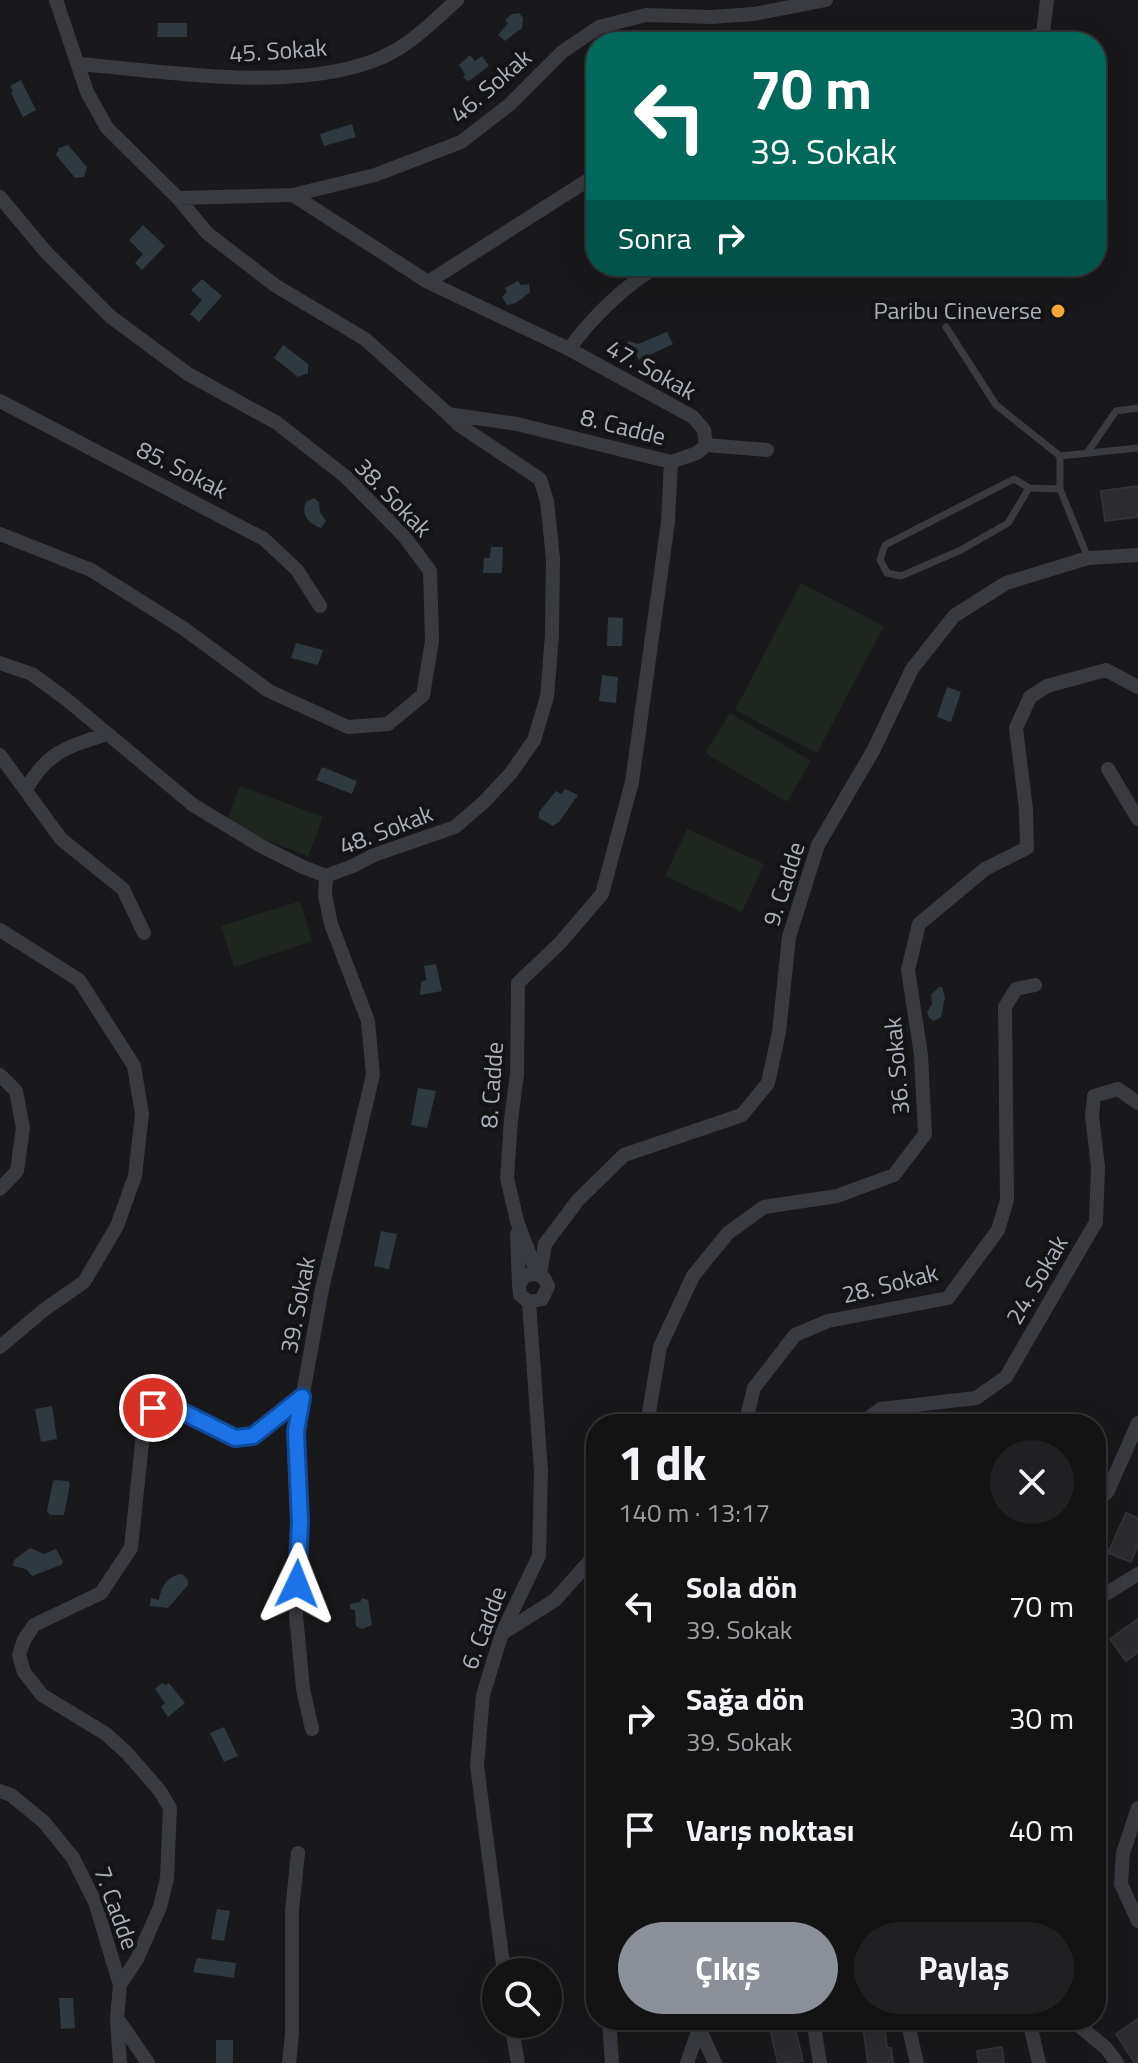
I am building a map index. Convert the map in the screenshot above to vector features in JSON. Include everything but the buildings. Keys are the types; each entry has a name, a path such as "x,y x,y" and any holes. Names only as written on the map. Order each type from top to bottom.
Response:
{"street":[{"path":"56,0 87,92 107,128 178,198 207,233 276,286 365,339 448,414"},
{"name":"45. Sokak","path":"80,64 239,79 321,73 373,61 410,42 457,0"},
{"name":"46. Sokak","path":"592,32 599,27 646,15 712,17 754,14 826,0"},
{"path":"1043,32 1047,0"},
{"name":"46. Sokak","path":"178,198 293,195 375,175 461,142 509,105 562,52 586,36"},
{"path":"428,282 586,181"},
{"name":"47. Sokak","path":"293,195 428,282 569,349 693,417 704,430 706,445"},
{"name":"38. Sokak","path":"0,197 45,251 111,317 188,374 277,423 346,477 404,536 430,571 432,641 423,695 388,724 348,727 269,691 183,628 91,570 0,534"},
{"name":"47. Sokak","path":"569,349 584,328 646,276"},
{"name":"85. Sokak","path":"0,401 264,539 297,570 320,606"},
{"name":"8. Cadde","path":"448,414 517,424 671,462 668,522 632,782 602,894 560,943 518,983 517,1074 507,1178 517,1221 539,1274"},
{"name":"48. Sokak","path":"0,663 32,674 193,805 261,846 326,876 374,855 455,827 484,802 534,740 547,697 553,559 547,501 540,479 459,425 448,414"},
{"path":"671,462 697,453 706,445 767,450"},
{"name":"9. Cadde","path":"539,1274 545,1244 578,1200 624,1155 742,1115 768,1083 779,1032 789,937 818,845 874,749 912,669 954,616 1006,583 1088,558 1138,555"},
{"name":"36. Sokak","path":"649,1414 660,1347 693,1276 728,1233 764,1207 837,1196 894,1175 925,1134 921,1055 908,970 919,924 985,869 1027,848 1026,809 1016,728 1030,697 1047,686 1106,670 1138,687"},
{"path":"26,790 37,769 66,747 108,734"},
{"path":"0,755 61,839 123,889 144,933"},
{"path":"1108,769 1138,819"},
{"name":"39. Sokak","path":"302,1397 322,1289 373,1075 368,1021 331,924 325,895 326,876"},
{"path":"0,930 79,980 134,1066 142,1114 135,1176 117,1226 84,1282 45,1309 0,1347"},
{"name":"28. Sokak","path":"748,1414 754,1388 795,1335 828,1321 948,1298 998,1230 1007,1200 1005,1007 1016,989 1035,985"},
{"path":"0,1075 16,1091 23,1128 17,1171 0,1189"},
{"name":"24. Sokak","path":"874,1414 881,1409 976,1398 1006,1377 1096,1222 1098,1167 1092,1116 1094,1096 1118,1089 1138,1103"},
{"name":"8. Cadde","path":"517,1221 519,1284"},
{"path":"539,1274 547,1282 546,1296 538,1302 529,1302 520,1295 519,1284 526,1275 539,1274"},
{"name":"6. Cadde","path":"502,1958 477,1766 483,1695 502,1633 539,1556 541,1471 529,1302"},
{"path":"302,1397 296,1432 300,1522 296,1615 303,1689 312,1729"},
{"path":"120,1985 137,1959 160,1907 167,1878 170,1808 160,1791 106,1734 42,1695 24,1672 19,1655 34,1625 101,1593 131,1548 144,1424 153,1408 167,1404 235,1438 253,1436 302,1397"},
{"path":"1106,1493 1138,1423"},
{"path":"502,1633 555,1600 586,1565"},
{"path":"1106,1594 1138,1574"},
{"name":"7. Cadde","path":"0,1791 11,1795 44,1822 73,1858 95,1902 120,1985 117,2018 120,2063"},
{"path":"1138,1808 1123,1853 1121,1884 1138,1921"},
{"path":"289,2063 292,2034 292,1910 298,1853"},
{"path":"117,2018 148,2063"},
{"path":"610,2030 612,2063"},
{"path":"687,2063 699,2030"},
{"path":"703,2030 715,2063"},
{"path":"815,2030 820,2063"},
{"path":"909,2030 917,2063"},
{"path":"1031,2030 1039,2063"},
{"path":"1084,2030 1106,2048 1117,2063"},
{"path":"514,2038 518,2063"}],"lane":[{"path":"946,327 996,405 1060,456 1138,448"},
{"path":"1087,453 1116,411 1138,408"},
{"path":"1060,456 1060,489 1088,558"},
{"path":"1029,488 1008,523 961,550 901,576 887,573 880,560 885,545 1014,479 1029,488 1060,489"}],"shaded area":[{"path":"519,13 523,18 522,28 505,41 498,35 508,23 505,20"},
{"path":"158,23 187,23 187,37 157,37"},
{"path":"470,55 475,61 482,56 489,66 469,81 463,78 465,74 459,65"},
{"path":"21,80 36,110 23,117 10,86"},
{"path":"352,124 356,137 324,146 320,134"},
{"path":"68,145 87,167 84,177 75,178 56,155 59,148"},
{"path":"143,225 165,246 142,270 135,263 143,254 129,240"},
{"path":"202,279 222,296 199,322 190,314 202,300 191,290"},
{"path":"518,281 521,285 529,284 530,292 516,303 507,305 502,297 507,292 505,288"},
{"path":"667,332 673,344 639,360 635,353 625,350 628,341 638,344"},
{"path":"283,345 308,364 308,373 298,377 274,358"},
{"path":"314,498 319,502 320,512 326,521 321,528 310,522 304,511 306,502"},
{"path":"491,547 503,547 502,573 483,573 484,558 490,558"},
{"path":"801,583 884,626 817,753 735,710"},
{"path":"608,617 623,618 622,646 607,646"},
{"path":"296,643 323,650 318,665 291,658"},
{"path":"602,675 618,677 616,703 599,701"},
{"path":"947,687 961,692 951,722 937,717"},
{"path":"730,713 811,761 787,802 705,753"},
{"path":"322,767 357,781 352,794 316,780"},
{"path":"240,786 323,817 308,856 225,825"},
{"path":"565,789 578,795 559,822 553,826 539,818 539,812 556,791 561,794"},
{"path":"687,829 764,864 742,912 665,876"},
{"path":"300,901 312,941 234,967 221,926"},
{"path":"436,964 442,991 420,995 421,982 426,980 424,966"},
{"path":"942,987 945,998 941,1017 934,1021 927,1012 932,1004 931,995"},
{"path":"418,1088 436,1091 427,1128 411,1125"},
{"path":"381,1231 397,1234 389,1269 374,1266"},
{"path":"52,1406 57,1439 41,1442 35,1409"},
{"path":"55,1480 70,1484 64,1515 50,1515 47,1511"},
{"path":"30,1548 44,1554 56,1549 63,1562 32,1576 26,1569 13,1566 14,1560"},
{"path":"182,1574 188,1585 168,1608 150,1606 151,1598 159,1600 163,1586 169,1579"},
{"path":"362,1598 368,1600 372,1625 362,1629 356,1626 355,1610 350,1609 350,1604 360,1602"},
{"path":"162,1683 169,1683 185,1703 168,1717 161,1707 165,1703 155,1689"},
{"path":"224,1727 238,1756 224,1762 210,1733"},
{"path":"217,1909 230,1911 224,1941 211,1939"},
{"path":"197,1958 236,1963 234,1978 193,1972"},
{"path":"59,1998 73,1998 75,2028 61,2029"},
{"path":"216,2040 233,2040 233,2063 216,2063"}],"place":[{"name":"Paribu Cineverse","path":"1058,311"}],"route":[{"path":"153,1408 167,1404 235,1438 253,1436 302,1397 296,1432 300,1522 297,1584"}]}
